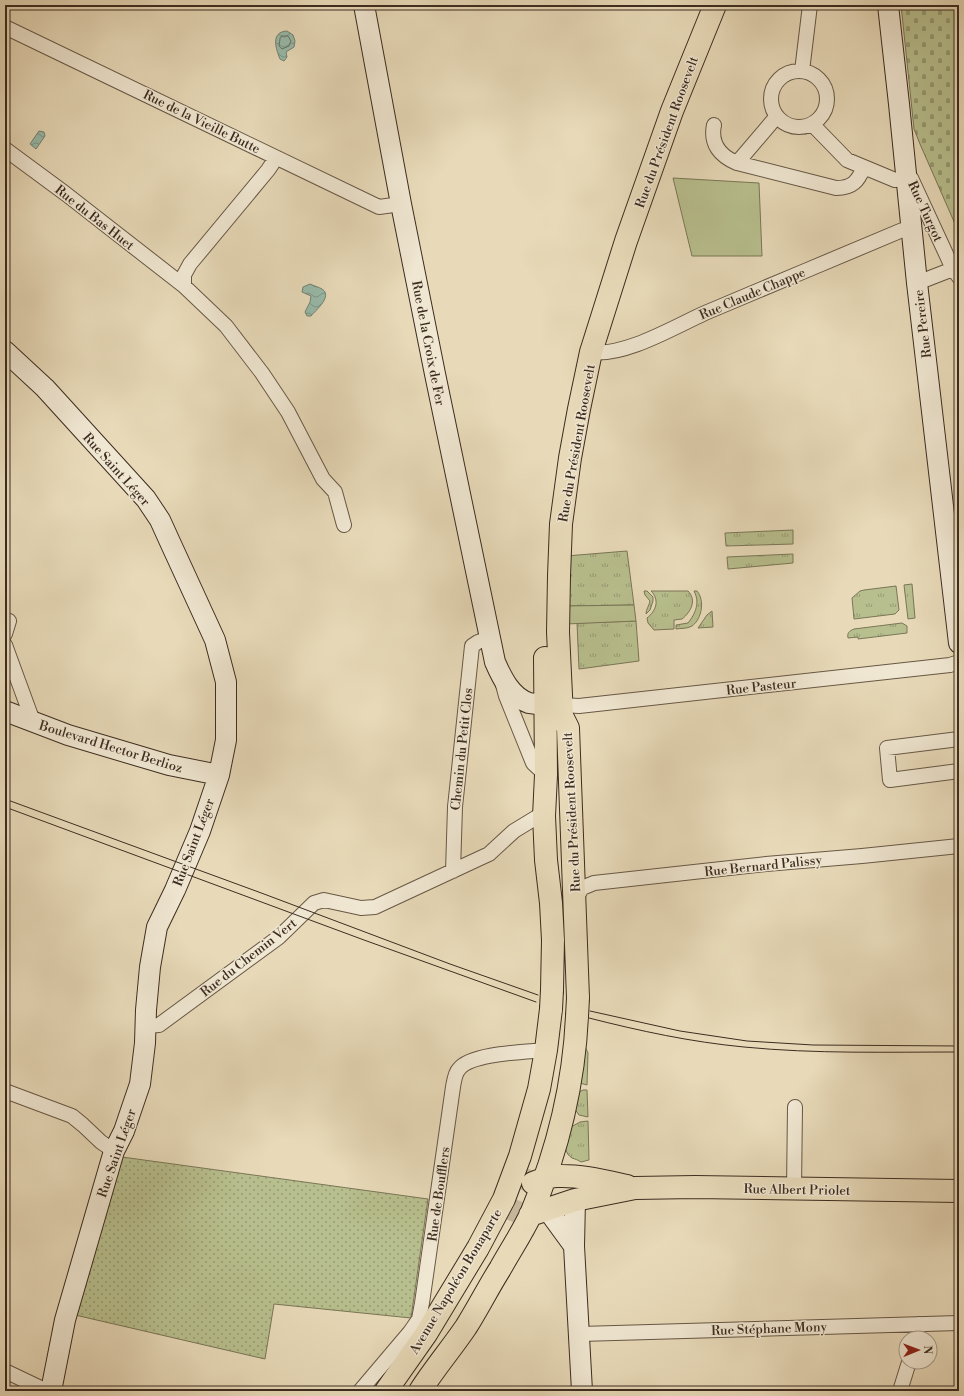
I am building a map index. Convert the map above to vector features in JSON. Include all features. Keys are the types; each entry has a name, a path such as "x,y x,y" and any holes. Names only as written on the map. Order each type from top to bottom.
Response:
{"main road":[{"name":"Rue du Président Roosevelt","path":"546,1050 562,1005 575,900 568,728 556,709 544,581 547,534 567,405 591,310 626,200 661,102 700,5"},
{"name":"Rue du Président Roosevelt","path":"557,1138 568,1090 576,1037 562,1005 553,940 544,816 546,775 556,709 561,524 570,458 591,352 626,241 669,119 715,5"},
{"path":"420,1383 491,1265 527,1191 554,1066 562,1005 567,938 556,709"},
{"path":"546,775 550,809 553,869 560,906 562,1005"},
{"name":"Avenue Napoléon Bonaparte","path":"527,1191 539,1089 546,1050"},
{"path":"557,1138 570,1177 575,1200"},
{"name":"Avenue Napoléon Bonaparte","path":"386,1391 426,1334 478,1248 527,1191 557,1138"},
{"name":"Rue Albert Priolet","path":"527,1191 557,1176 600,1180 636,1188"},
{"name":"Rue Albert Priolet","path":"527,1191 575,1200 636,1188 695,1187 959,1190"},
{"path":"399,1391 428,1352 527,1191"}],"street":[{"name":"Rue de la Croix de Fer","path":"364,5 401,204 489,638 506,696 533,763 546,775"},
{"path":"802,71 810,5"},
{"name":"Rue Pereire","path":"888,5 917,283 959,643"},
{"name":"Rue de la Vieille Butte","path":"5,27 141,91 379,207 401,204"},
{"path":"802,71 809,72 823,83 827,94 827,103 819,119 812,124 792,126 783,122 777,116 771,100 775,85 780,78 787,73 802,71"},
{"path":"737,163 777,116"},
{"path":"812,124 847,160 895,180 906,172"},
{"path":"714,125 714,140 718,150 724,157 737,163 836,188 853,184 859,178 864,166"},
{"name":"Rue du Bas Huet","path":"5,149 66,194 184,286 226,326 262,373 288,412 323,479 335,492 344,525"},
{"path":"184,286 184,275 190,264 268,170 276,158"},
{"name":"Rue Turgot","path":"906,172 956,273"},
{"name":"Rue Claude Chappe","path":"591,352 600,354 625,349 702,314 912,227"},
{"path":"917,283 956,273"},
{"name":"Rue Saint Léger","path":"5,351 45,388 146,499 160,520 215,640 226,682 226,740 219,775 200,831 158,927 150,967 143,1071 124,1131 114,1151 65,1320 51,1391"},
{"path":"5,634 9,621"},
{"name":"Chemin du Petit Clos","path":"453,871 455,807 472,646 489,638"},
{"path":"5,644 32,716 29,720"},
{"name":"Rue Pasteur","path":"556,709 950,665 959,662"},
{"name":"Rue de la Croix de Fer","path":"502,679 518,697 529,703 556,709"},
{"name":"Boulevard Hector Berlioz","path":"5,711 68,735 169,765 219,775"},
{"path":"959,739 887,748 890,780 959,771"},
{"name":"Rue du Chemin Vert","path":"145,1026 159,1025 279,937 314,903 324,900 361,908 375,907 489,854 514,831 536,817 544,816"},
{"name":"Rue Bernard Palissy","path":"575,900 582,888 594,883 766,864 959,846"},
{"name":"Rue de Boufflers","path":"360,1391 410,1332 419,1319 453,1087 458,1070 466,1062 480,1057 546,1050"},
{"path":"5,1091 72,1116 101,1142 114,1151"},
{"path":"794,1189 795,1107"},
{"path":"527,1191 574,1246"},
{"path":"575,1200 574,1246 582,1391"},
{"name":"Rue Stéphane Mony","path":"580,1334 959,1323"},
{"path":"918,1330 919,1324"},
{"path":"900,1391 907,1370"},
{"path":"5,1371 47,1391"}],"green space":[{"path":"901,5 959,5 959,233 914,129"},
{"path":"673,178 759,183 762,256 692,256"},
{"path":"793,530 793,544 726,546 725,533"},
{"path":"627,551 634,605 565,606 566,556"},
{"path":"793,554 793,563 728,569 727,557"},
{"path":"912,584 915,618 908,619 904,585"},
{"path":"896,586 899,610 895,614 854,619 852,598 860,591"},
{"path":"644,591 647,591 653,597 650,610 646,614 650,601 645,595"},
{"path":"651,591 688,591 691,594 692,606 682,619 674,620 674,629 654,630 648,623 647,618 653,612 656,605 654,594"},
{"path":"694,591 697,591 702,604 698,619 690,627 676,629 676,625 688,623 693,615 697,603"},
{"path":"634,605 636,621 566,624 565,606"},
{"path":"712,611 713,627 698,628 707,615"},
{"path":"636,621 639,661 579,669 577,623"},
{"path":"902,623 907,626 907,633 858,639 858,637 848,638 849,632 854,629"},
{"path":"584,1044 588,1053 587,1085 580,1083"},
{"path":"587,1090 588,1117 579,1115 574,1108 579,1092"},
{"path":"588,1121 589,1160 581,1162 568,1155 566,1151 566,1143 571,1127 580,1122"},
{"path":"122,1157 428,1199 411,1318 274,1304 265,1359 75,1315"}],"water":[{"path":"287,31 293,35 295,41 294,47 286,52 287,57 284,61 280,59 277,51 276,38 278,34"},
{"path":"39,131 44,132 45,136 36,149 30,144"},
{"path":"310,284 322,289 326,295 325,299 311,316 307,316 305,312 311,296 302,292 303,287"}],"tunnel":[{"path":"513,1222 538,1161"}],"tram line":[{"path":"5,799 450,964 538,995"},
{"path":"5,807 536,1002"},
{"path":"590,1011 680,1031 747,1041 813,1045 959,1046"},
{"path":"589,1018 666,1036 744,1047 824,1052 959,1052"}]}
